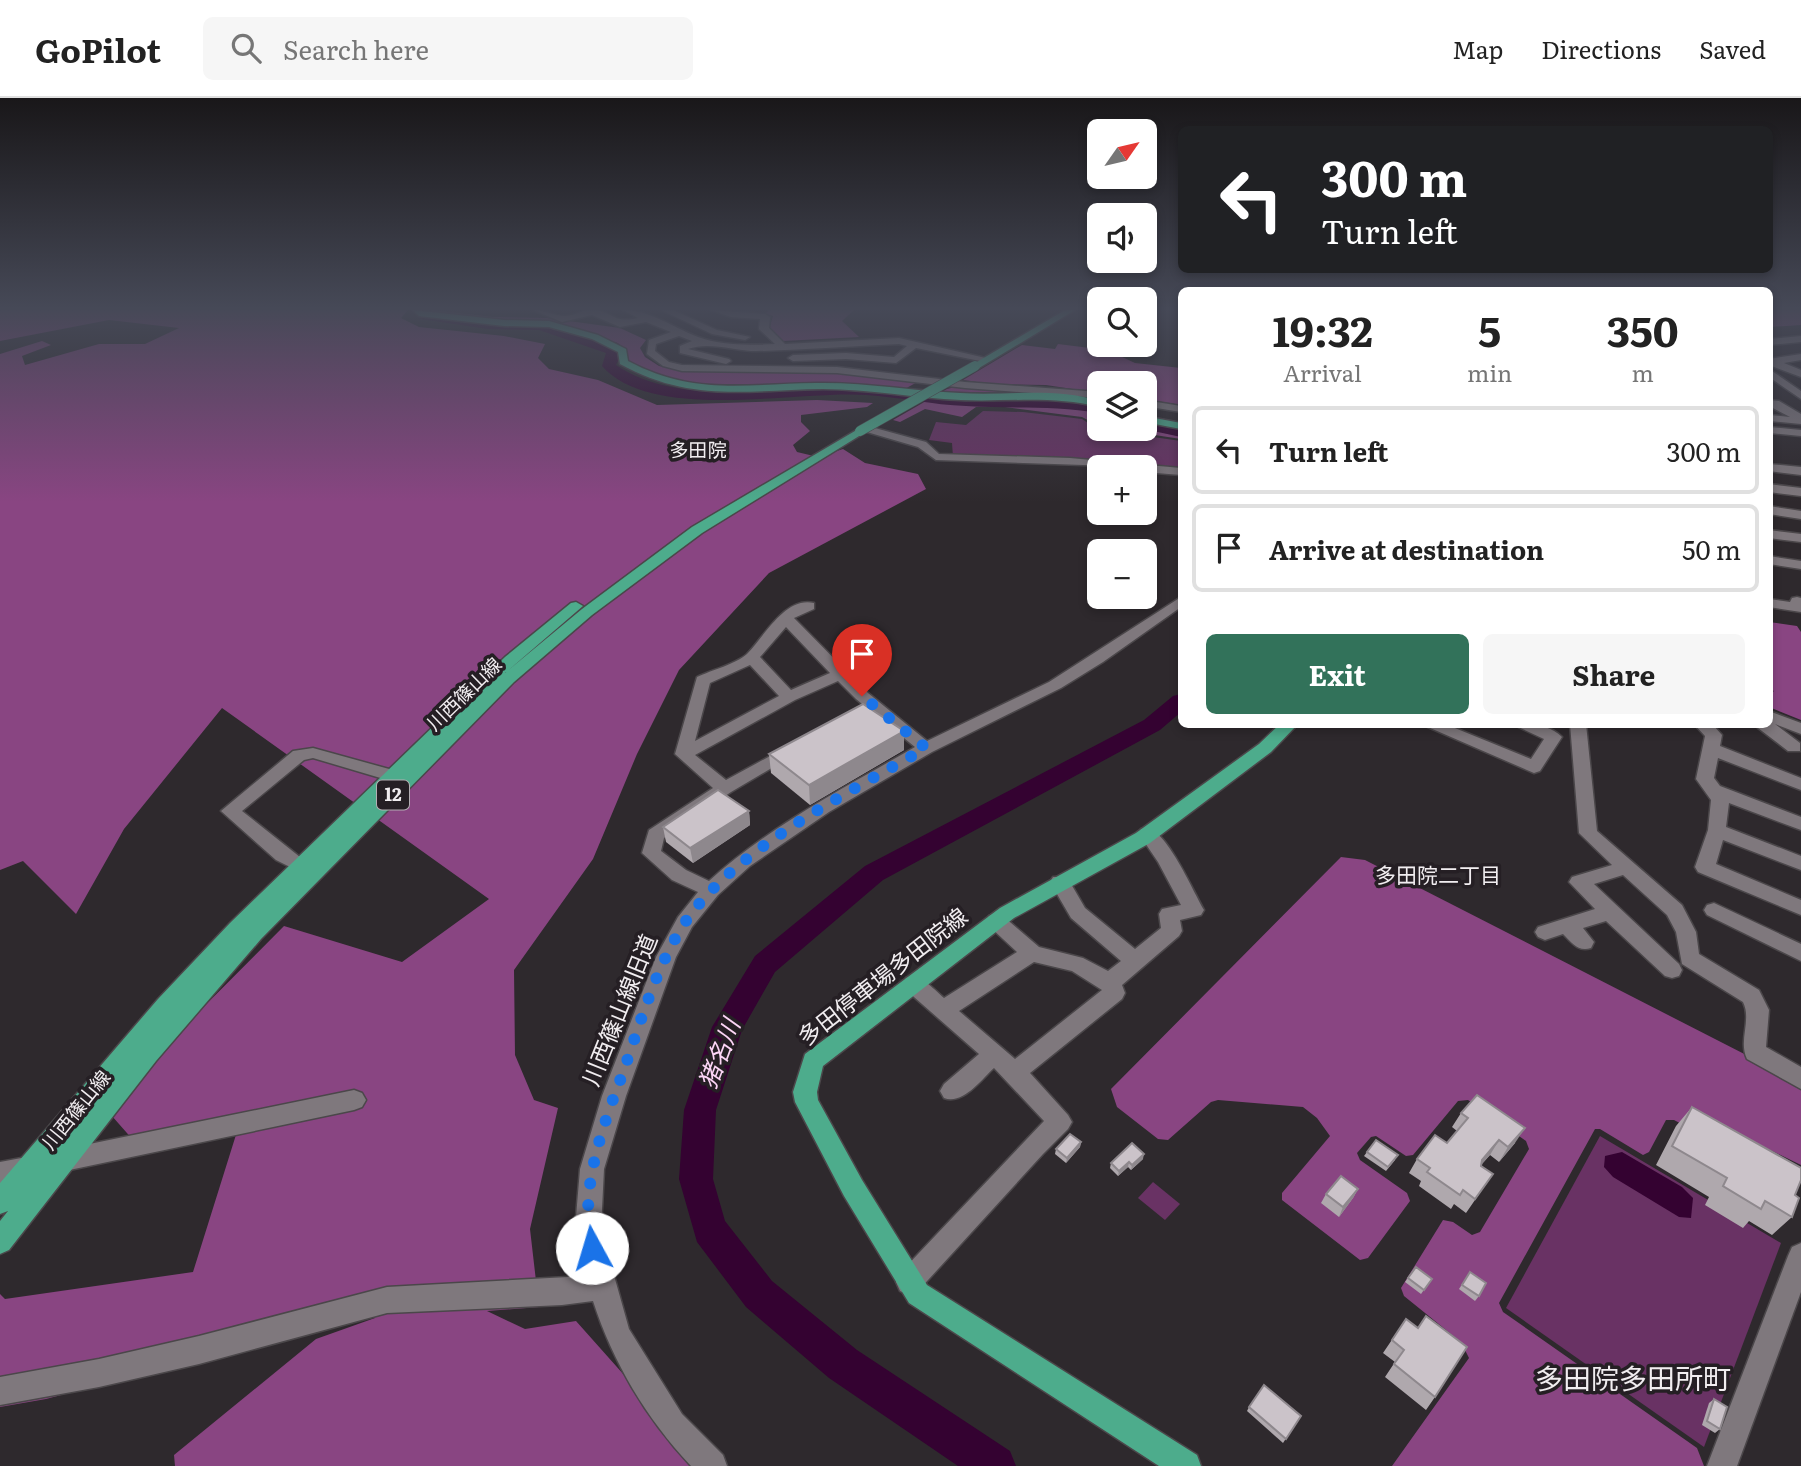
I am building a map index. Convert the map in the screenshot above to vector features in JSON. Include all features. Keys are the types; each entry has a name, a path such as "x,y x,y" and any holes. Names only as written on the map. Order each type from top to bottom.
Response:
{"main road":[{"path":"646,374 666,382 703,390 840,386 942,397 1063,397 1087,402"},
{"name":"川西篠山線","path":"0,1202 166,1005 300,865 510,660 573,608 714,511 953,374"},
{"path":"1157,421 1178,425"},
{"name":"川西篠山線","path":"0,1241 148,1054 254,934 508,679 587,612 697,530 859,429"},
{"name":"多田停車場多田院線","path":"1186,1466 918,1294 846,1176 807,1102 805,1092 813,1061 996,921 1148,834 1265,748 1286,728"}],"street":[{"path":"868,374 965,386 1087,394"},
{"path":"1779,374 1801,396"},
{"path":"1773,403 1801,420"},
{"path":"1157,405 1178,409"},
{"path":"1773,418 1801,420"},
{"path":"859,429 922,444 936,457 1087,463"},
{"path":"1773,430 1801,433"},
{"path":"1773,468 1801,471"},
{"path":"1157,469 1178,472"},
{"path":"1773,488 1801,492"},
{"path":"1773,510 1801,514"},
{"path":"1773,534 1801,538"},
{"path":"1773,561 1801,565"},
{"path":"1773,594 1799,602 1798,608 1773,604"},
{"name":"川西篠山線旧道","path":"712,1466 672,1424 618,1336 602,1287 588,1229 592,1169 614,1096 666,957 685,922 711,890 743,861 823,808 926,748 1055,685 1098,659 1178,603"},
{"path":"683,754 703,680 752,659 762,643 786,619 809,606"},
{"path":"786,619 840,674 926,748"},
{"path":"752,659 789,697"},
{"path":"683,754 789,697 840,674"},
{"path":"853,719 876,707"},
{"path":"1773,718 1801,729"},
{"path":"1439,728 1534,767 1554,737 1530,728"},
{"path":"1578,728 1588,833 1675,910 1686,932 1689,958 1751,996 1758,1010 1755,1052 1801,1079"},
{"path":"1706,728 1714,735 1705,779 1720,799 1717,830 1705,867 1801,908"},
{"path":"1769,728 1794,747"},
{"path":"711,890 679,875 651,853 656,835 725,788 807,743"},
{"path":"1711,749 1801,784"},
{"path":"300,865 283,855 230,811 299,755 313,753 394,776"},
{"path":"683,754 725,788"},
{"path":"1713,789 1801,824"},
{"path":"1717,830 1801,863"},
{"path":"1110,982 1172,930 1169,914 1194,910 1166,859 1148,834"},
{"path":"1626,867 1579,882 1672,970"},
{"path":"1060,882 1079,913 1135,961"},
{"path":"1714,910 1800,952"},
{"path":"1545,932 1610,912"},
{"path":"996,921 1032,953 1051,960 1076,964 1110,982 1114,993 1015,1072"},
{"path":"1568,926 1584,942"},
{"path":"945,1009 1032,953"},
{"path":"909,1282 1034,1146 1060,1122 1015,1072 913,984"},
{"path":"952,1091 993,1055"},
{"path":"0,1173 354,1100"},
{"path":"1722,1466 1801,1256"},
{"path":"0,1391 174,1356 387,1300 562,1292 602,1287"}],"shaded area":[{"path":"0,374 571,374 598,380 657,405 817,400 873,403 867,407 801,415 801,422 810,431 793,445 797,452 818,457 843,449 865,463 918,474 926,489 769,573 679,670 637,754 593,859 514,970 515,1055 534,1100 558,1108 530,1229 539,1307 487,1311 525,1329 576,1321 705,1466 175,1466 174,1455 316,1339 375,1318 347,1319 46,1399 0,1407 0,1294 5,1299 193,1272 240,1122 134,1141 104,1107 284,926 402,962 489,899 222,708 124,829 76,914 23,861 0,870"},
{"path":"654,374 844,374 919,381 903,390 885,387 704,387 678,384"},
{"path":"973,374 1087,374 1087,391 1046,385 991,384 963,380"},
{"path":"1157,374 1178,374 1178,404 1157,401"},
{"path":"955,387 1087,397 1087,420 1005,407 976,407 962,417 925,409 900,422 893,420"},
{"path":"983,411 1023,412 1082,419 1087,422 1087,441 1157,441 1157,438 1178,441 1178,470 1157,468 1157,455 1087,455 1087,462 1036,457 953,457 952,443 929,440 936,422 966,425"},
{"path":"1157,417 1178,421 1178,439 1157,435"},
{"path":"1773,623 1797,626 1801,632 1801,720 1773,709"},
{"path":"1341,857 1365,860 1801,1083 1801,1165 1736,1133 1693,1130 1674,1120 1666,1120 1649,1152 1643,1155 1600,1129 1595,1129 1499,1303 1503,1312 1697,1448 1704,1466 1392,1466 1469,1358 1461,1342 1404,1296 1401,1288 1443,1220 1453,1222 1472,1235 1480,1232 1529,1149 1526,1141 1468,1100 1458,1101 1413,1155 1406,1156 1376,1136 1371,1137 1357,1153 1360,1160 1407,1193 1410,1201 1368,1258 1360,1260 1282,1200 1282,1193 1330,1136 1317,1118 1303,1107 1218,1100 1211,1102 1168,1140 1158,1139 1117,1107 1111,1089"},
{"path":"1600,1136 1781,1243 1704,1447 1506,1308"},
{"path":"1622,1152 1682,1187 1693,1198 1691,1218 1679,1217 1613,1177 1604,1167 1605,1156"},
{"path":"1153,1182 1180,1204 1165,1220 1138,1198"}],"building":[{"path":"863,704 904,731 809,785 769,754"},
{"path":"718,790 749,811 690,848 663,827"},
{"path":"1477,1095 1525,1128 1508,1147 1499,1140 1482,1160 1481,1166 1493,1174 1475,1199 1463,1190 1460,1195 1427,1172 1430,1168 1417,1159 1435,1135 1447,1143 1468,1118 1461,1113"},
{"path":"1692,1107 1801,1168 1801,1180 1795,1195 1799,1198 1792,1217 1765,1201 1761,1209 1723,1186 1727,1178 1672,1146"},
{"path":"1070,1134 1081,1142 1067,1158 1056,1149"},
{"path":"1376,1140 1398,1155 1388,1167 1367,1152"},
{"path":"1132,1143 1144,1154 1132,1165 1129,1162 1119,1171 1111,1163"},
{"path":"1341,1176 1358,1189 1343,1207 1326,1194"},
{"path":"1416,1267 1432,1279 1424,1290 1408,1278"},
{"path":"1470,1272 1486,1283 1479,1296 1462,1285"},
{"path":"1426,1316 1467,1347 1435,1397 1394,1364 1404,1350 1392,1340 1406,1319 1418,1328"},
{"path":"1264,1385 1301,1416 1286,1439 1249,1407"},
{"path":"1714,1399 1727,1407 1720,1429 1707,1421"}],"waterway":[{"path":"620,374 650,387 697,396 864,390 965,402 1066,403 1087,407"},
{"path":"1157,427 1178,431"},
{"name":"猪名川","path":"995,1466 843,1364 759,1294 710,1230 696,1179 700,1110 727,1027 765,964 874,873 1152,725 1178,703"}],"district":[{"name":"多田院","path":"698,450"},
{"name":"多田院二丁目","path":"1438,876"},
{"name":"多田院多田所町","path":"1633,1379"}],"route":[{"path":"592,1248 588,1229 592,1169 614,1096 666,957 685,922 711,890 743,861 823,808 926,748 862,696"}]}
